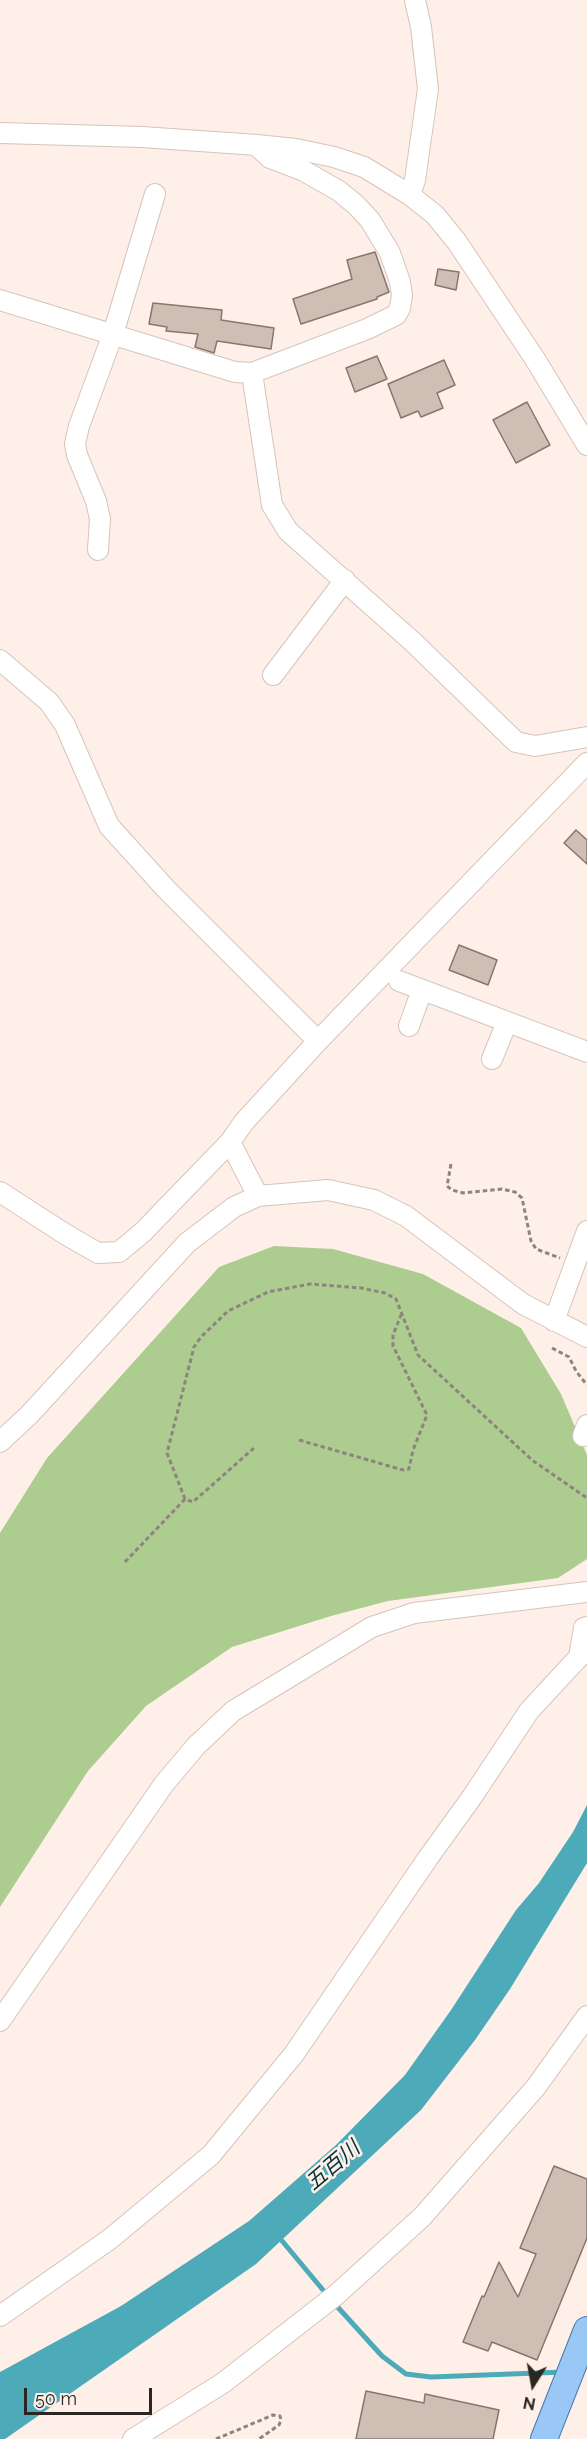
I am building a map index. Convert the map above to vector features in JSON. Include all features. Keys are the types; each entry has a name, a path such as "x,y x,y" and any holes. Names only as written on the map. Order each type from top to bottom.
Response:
{"main road":[{"path":"544,2439 580,2364 587,2330"}],"street":[{"path":"410,195 415,180 428,89 422,27 415,0"},
{"path":"0,133 142,137 257,145 296,149 349,161 364,167 410,195 435,215 457,242 535,359 587,445"},
{"path":"0,300 235,372 252,373 368,329 396,315 400,308 402,294 390,253 380,234 357,205 339,191 304,171 270,158 257,145"},
{"path":"98,550 100,519 75,444 79,426 113,334 155,194"},
{"path":"252,373 272,505 288,531 413,642 516,742 535,746 587,737"},
{"path":"273,675 345,580"},
{"path":"0,660 49,702 65,725 109,826 166,889 318,1041"},
{"path":"0,1192 98,1253 119,1252 143,1232 230,1142 244,1122 318,1041 587,763"},
{"path":"399,981 587,1052"},
{"path":"409,1026 422,990"},
{"path":"492,1059 507,1022"},
{"path":"230,1142 258,1196"},
{"path":"0,1442 29,1415 187,1243 234,1207 258,1196 328,1190 374,1200 406,1216 523,1304 587,1337"},
{"path":"554,1321 587,1231"},
{"path":"0,2020 164,1784 196,1746 233,1711 372,1627 414,1613 587,1592"},
{"path":"0,2316 110,2239 211,2155 294,2054 529,1711 579,1657 584,1628 587,1627"},
{"path":"133,2439 223,2383 336,2295 422,2217 536,2087 587,2016"}],"path":[{"path":"451,1164 447,1186 463,1193 502,1189 515,1192 522,1198 531,1241 536,1249 575,1264"},
{"path":"254,1448 193,1502 185,1499 167,1453 194,1347 228,1311 268,1292 310,1284 361,1288 385,1293 396,1299 418,1355 532,1460 587,1498"},
{"path":"299,1440 403,1470 409,1469 413,1450 427,1415 393,1346 393,1335 402,1313"},
{"path":"552,1348 570,1358 576,1371 587,1385"},
{"path":"125,1562 185,1499"},
{"path":"216,2439 273,2415 280,2416 279,2425 259,2439"}],"green space":[{"path":"274,1246 333,1249 423,1274 521,1328 561,1394 587,1455 587,1559 558,1578 388,1601 232,1647 146,1706 88,1771 0,1907 0,1533 47,1458 219,1267"}],"water":[{"name":"五百川","path":"587,1805 587,1863 510,1989 475,2040 421,2110 256,2264 5,2439 0,2439 0,2372 121,2306 249,2221 336,2145 405,2075 451,2010 516,1910 539,1883 573,1832"}],"building":[{"path":"375,252 389,292 377,299 301,324 293,299 352,279 347,260"},
{"path":"438,269 459,272 456,290 435,285"},
{"path":"153,303 222,310 221,320 274,328 271,349 217,341 214,353 195,347 198,334 166,331 167,327 149,324"},
{"path":"377,356 387,379 355,392 346,368"},
{"path":"444,360 455,385 437,393 443,408 421,417 418,411 401,418 388,384"},
{"path":"527,402 550,445 516,463 493,420"},
{"path":"576,830 587,840 587,864 564,843"},
{"path":"459,945 497,960 488,985 449,970"},
{"path":"554,2166 587,2179 587,2238 537,2360 492,2342 488,2351 463,2342 499,2262 518,2297 536,2254 520,2248"},
{"path":"366,2391 424,2403 425,2394 499,2410 493,2439 356,2439"}],"waterway":[{"path":"278,2236 328,2296"},
{"path":"334,2303 382,2356 406,2374 431,2377 564,2372"}]}
